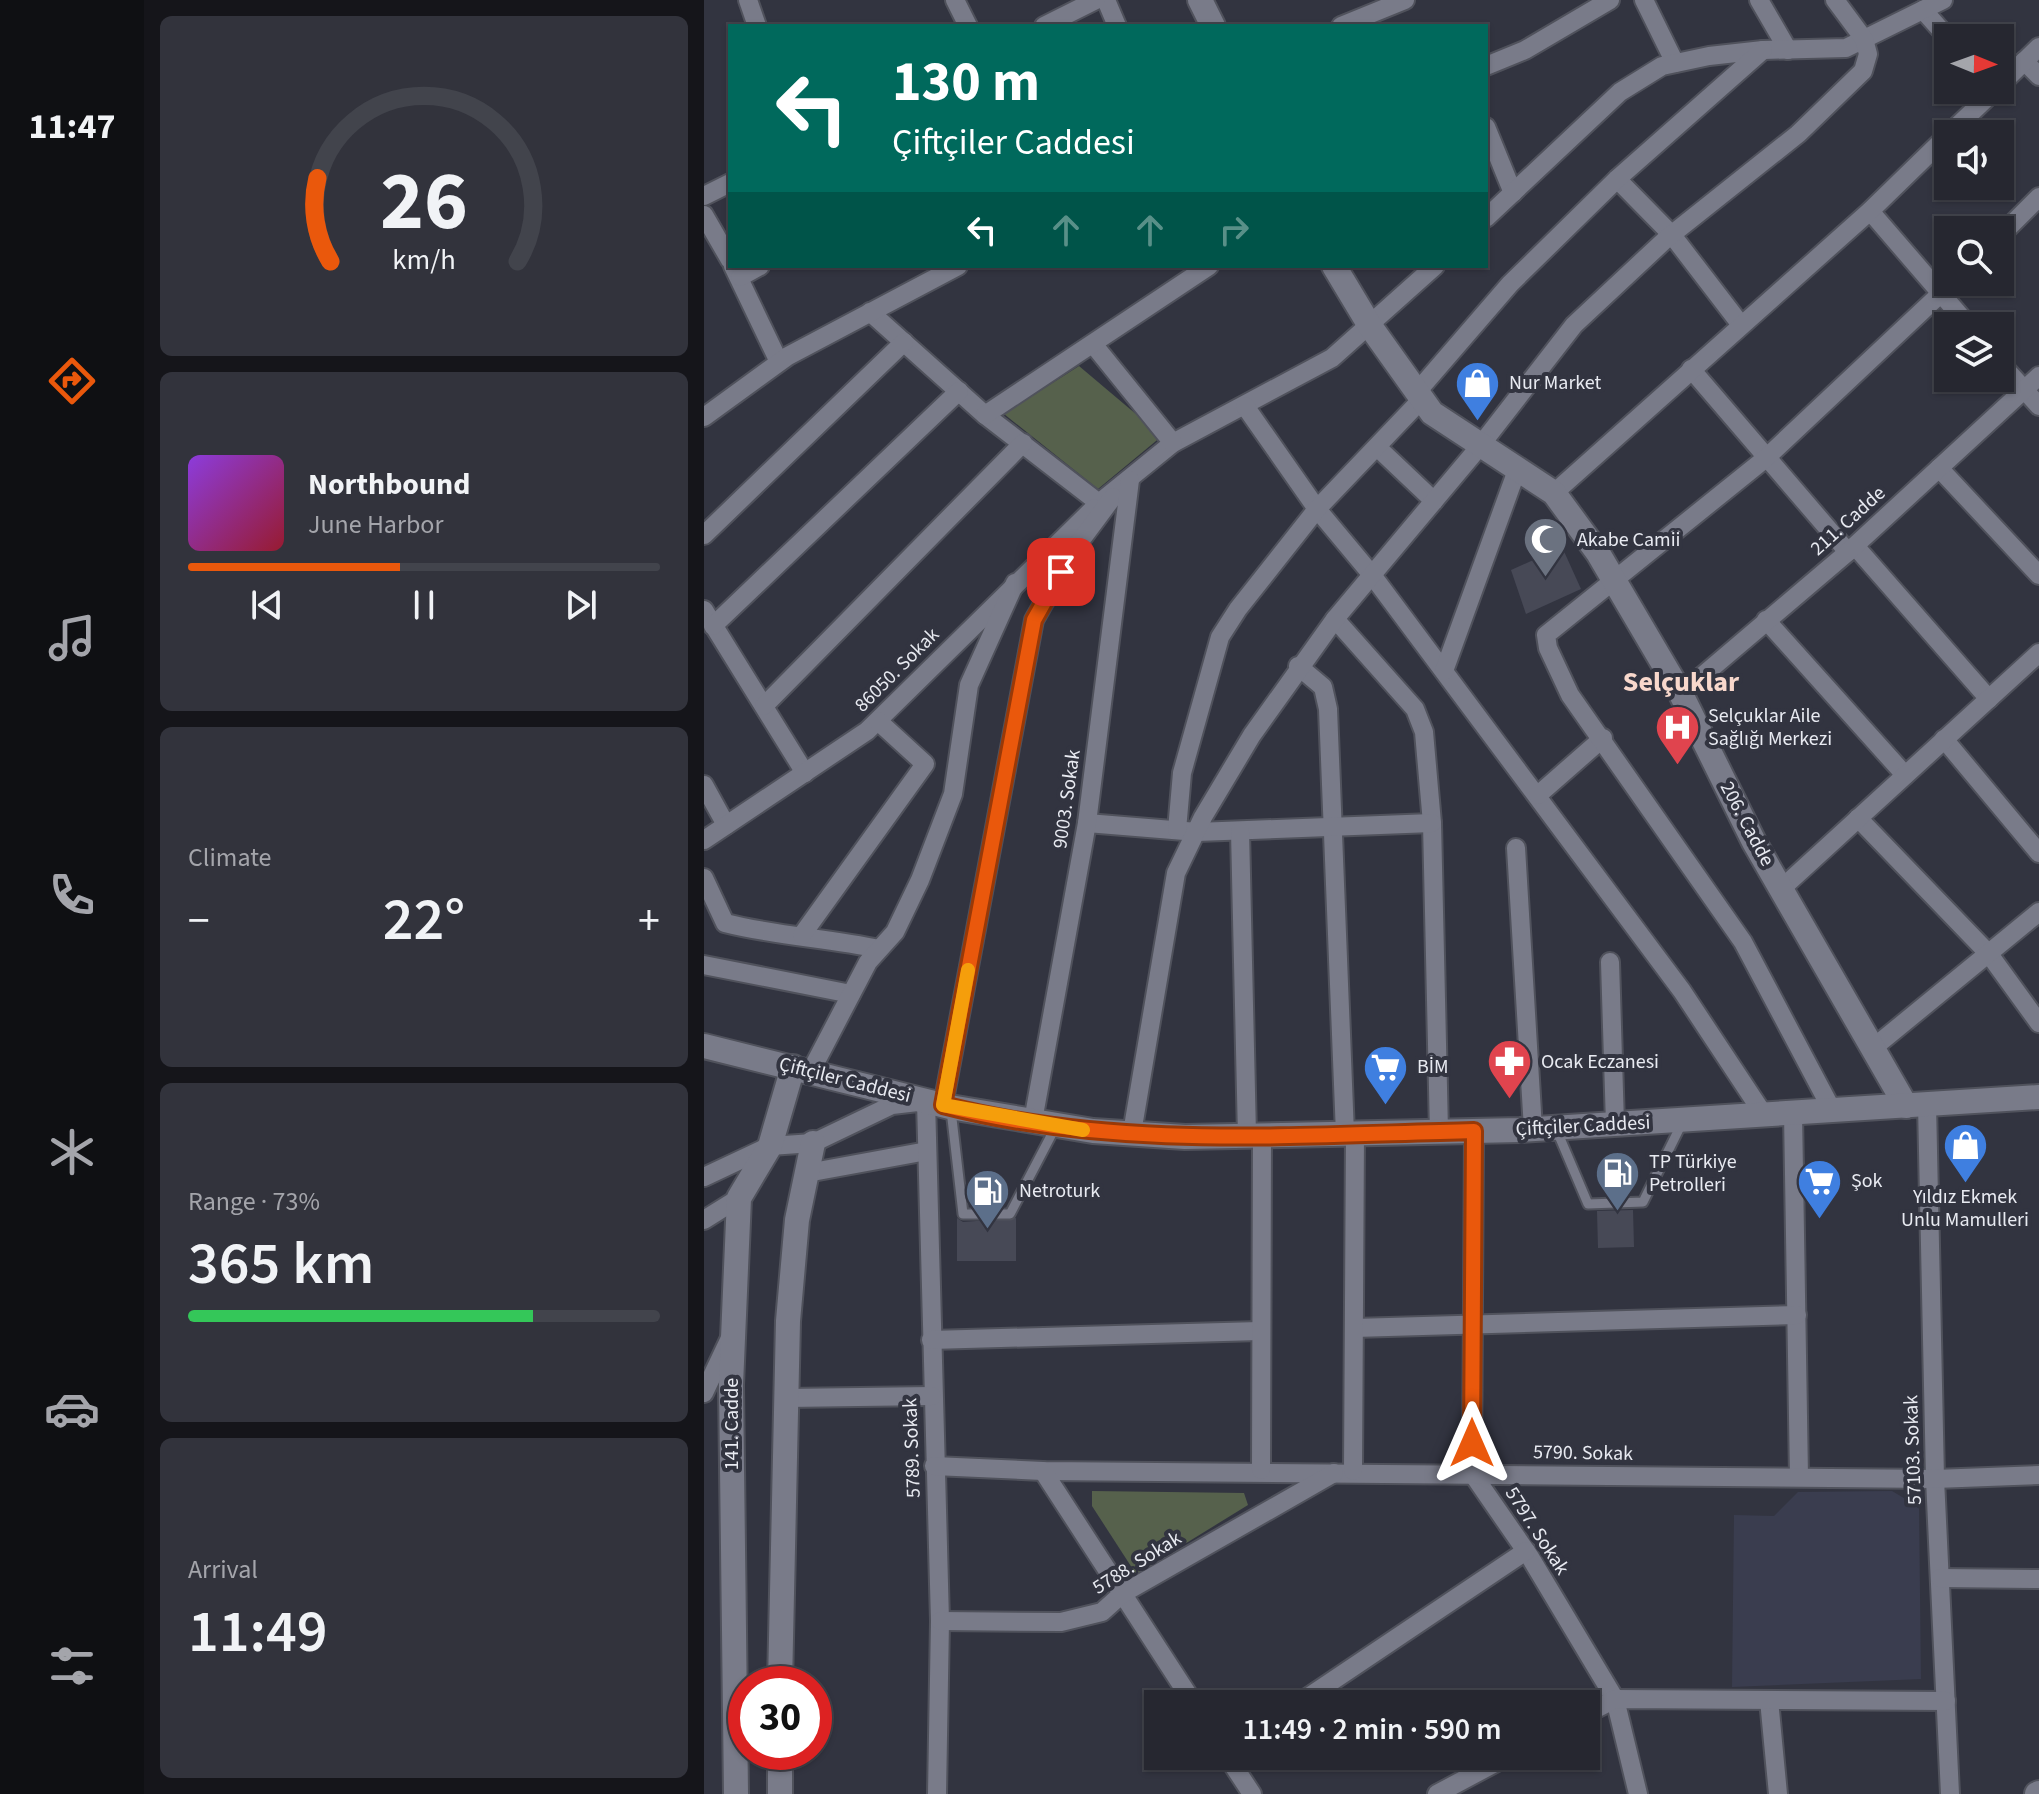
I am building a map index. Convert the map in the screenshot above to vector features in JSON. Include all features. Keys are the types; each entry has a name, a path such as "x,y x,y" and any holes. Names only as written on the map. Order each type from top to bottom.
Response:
{"street":[{"path":"748,0 756,24"},
{"path":"955,0 967,24"},
{"path":"1048,24 1096,0"},
{"path":"1106,0 1116,24"},
{"path":"1200,0 1212,24"},
{"path":"1346,24 1405,0"},
{"path":"1488,65 1525,50 1610,0"},
{"path":"1644,0 1675,63"},
{"path":"1759,0 1788,50"},
{"path":"1132,1133 1176,873 1252,735 1298,666 1480,446 1574,325 1672,235 1798,134 1863,71 1868,54 1864,39 1835,0"},
{"path":"1488,216 1620,92 1662,66 1763,50 1846,48 1934,3 1942,24"},
{"path":"2014,71 2039,47"},
{"path":"1177,830 1182,773 1220,637 1238,609 1317,509 1377,447 1510,284 1617,179 1763,50"},
{"path":"2024,61 2039,76"},
{"path":"1964,120 1980,104"},
{"path":"1488,136 1513,193"},
{"path":"1554,493 1870,211 1934,149"},
{"path":"1617,179 1672,235 1741,325"},
{"path":"704,196 728,184"},
{"path":"2014,222 2039,197"},
{"path":"1870,211 1934,275"},
{"path":"704,215 728,257"},
{"path":"734,268 779,362"},
{"path":"704,417 779,362 954,268"},
{"path":"985,415 1206,268"},
{"name":"206. Cadde","path":"1335,268 1370,326 1432,413 1554,493 1598,553 1613,584 1681,694 1754,842 1781,889 1873,1048 1917,1105"},
{"path":"1124,486 1173,443 1332,358 1433,268"},
{"path":"1832,1110 1743,942 1570,695 1548,648 1546,635 1766,458 1938,296"},
{"path":"870,312 985,415 1099,503"},
{"path":"704,535 904,342"},
{"path":"1093,344 1173,443"},
{"path":"1691,369 1766,458 1989,699"},
{"name":"211. Cadde","path":"1681,694 1851,549 2039,376"},
{"path":"2014,379 2039,406"},
{"path":"805,773 709,618 959,391"},
{"path":"1245,406 1317,509 1372,575 1682,991 1764,1115"},
{"path":"764,706 1023,443"},
{"path":"1377,447 1434,501"},
{"path":"1939,468 2039,575"},
{"path":"1444,671 1517,470"},
{"name":"86050. Sokak","path":"704,840 878,721 1015,583 1099,503 1124,486"},
{"name":"9003. Sokak","path":"1045,1123 1087,823 1124,486"},
{"name":"5789. Sokak","path":"937,1794 940,1621 927,1151 940,1104 1034,620 1075,548 1124,486"},
{"path":"802,1069 879,949 895,932 920,880 953,794 969,685 1015,583"},
{"path":"1335,619 1415,709 1424,732 1432,823 1439,1132"},
{"path":"1766,620 1905,775"},
{"path":"1781,889 1989,699 2035,664"},
{"path":"1298,666 1323,687 1328,709 1336,828 1350,1134 1354,1328 1345,1471"},
{"path":"802,935 925,764 878,721"},
{"path":"1538,795 1603,738"},
{"path":"1944,739 2039,853"},
{"path":"704,785 726,825"},
{"path":"1858,818 1989,954 2039,1023"},
{"path":"1087,823 1197,832 1432,823"},
{"path":"1240,831 1254,1136 1261,1470"},
{"path":"1516,848 1544,1128"},
{"path":"704,878 725,923 762,932 802,935 879,949"},
{"path":"1873,1048 2039,912"},
{"path":"1610,962 1615,1124"},
{"path":"704,965 851,994"},
{"name":"Çiftçiler Caddesi","path":"704,1046 940,1104 1045,1123 1185,1137 1544,1128 2039,1097"},
{"name":"141. Cadde","path":"736,1794 731,1385 739,1198 770,1146 802,1069"},
{"path":"704,1177 770,1146 813,1143 892,1105 940,1104"},
{"name":"57103. Sokak","path":"1917,1105 1950,1794"},
{"path":"1793,1113 1799,1477"},
{"path":"1472,1473 1474,1131"},
{"path":"780,1666 786,1398 796,1235 813,1143"},
{"path":"807,1173 927,1151"},
{"path":"704,1220 739,1198"},
{"path":"1354,1328 1797,1315"},
{"path":"704,1393 735,1329"},
{"path":"931,1340 1260,1331"},
{"path":"786,1398 932,1396"},
{"name":"5790. Sokak","path":"934,1466 1043,1471 1261,1470 1935,1479 2039,1475"},
{"path":"1043,1471 1185,1690"},
{"name":"5788. Sokak","path":"940,1621 1061,1622 1102,1612 1122,1594 1345,1471"},
{"name":"5797. Sokak","path":"1472,1473 1526,1551 1615,1699 1638,1794"},
{"path":"1319,1690 1526,1551"},
{"path":"1940,1578 2039,1579"},
{"path":"1600,1707 1615,1699 1946,1701"},
{"path":"1769,1700 1778,1794"},
{"path":"780,1770 780,1794"},
{"path":"1236,1770 1252,1794"},
{"path":"1437,1794 1482,1770"}],"lane":[{"path":"940,1104 963,1214 1010,1214 1045,1123"},
{"path":"1544,1128 1588,1204 1643,1202 1683,1120"}],"shaded area":[{"path":"1892,1491 1919,1507 1921,1679 1732,1687 1734,1515 1774,1516 1798,1492"}],"green space":[{"path":"1079,366 1162,436 1098,489 1004,414"},
{"path":"1092,1491 1244,1493 1248,1505 1136,1574 1092,1506"}],"building":[{"name":"Akabe Camii","path":"1562,547 1581,589 1526,614 1511,570"},
{"path":"1633,1210 1634,1247 1598,1248 1597,1211"},
{"path":"957,1218 963,1222 1016,1218 1016,1261 957,1261"}],"slow traffic":[{"path":"968,970 943,1105 1083,1130"}],"place":[{"name":"Nur Market","path":"1478,422"},
{"name":"Akabe Camii","path":"1546,579"},
{"name":"Selçuklar Aile Sağlığı Merkezi","path":"1677,767"},
{"name":"Ocak Eczanesi","path":"1510,1101"},
{"name":"BİM","path":"1386,1106"},
{"name":"Yıldız Ekmek Unlu Mamulleri","path":"1965,1184"},
{"name":"TP Türkiye Petrolleri","path":"1618,1212"},
{"name":"Şok","path":"1820,1220"},
{"name":"Netroturk","path":"988,1230"}],"district":[{"name":"Selçuklar","path":"1681,682"}],"route":[{"path":"1061,572 1034,620 998,825 943,1105 1093,1131 1185,1137 1474,1131 1472,1443"}]}
